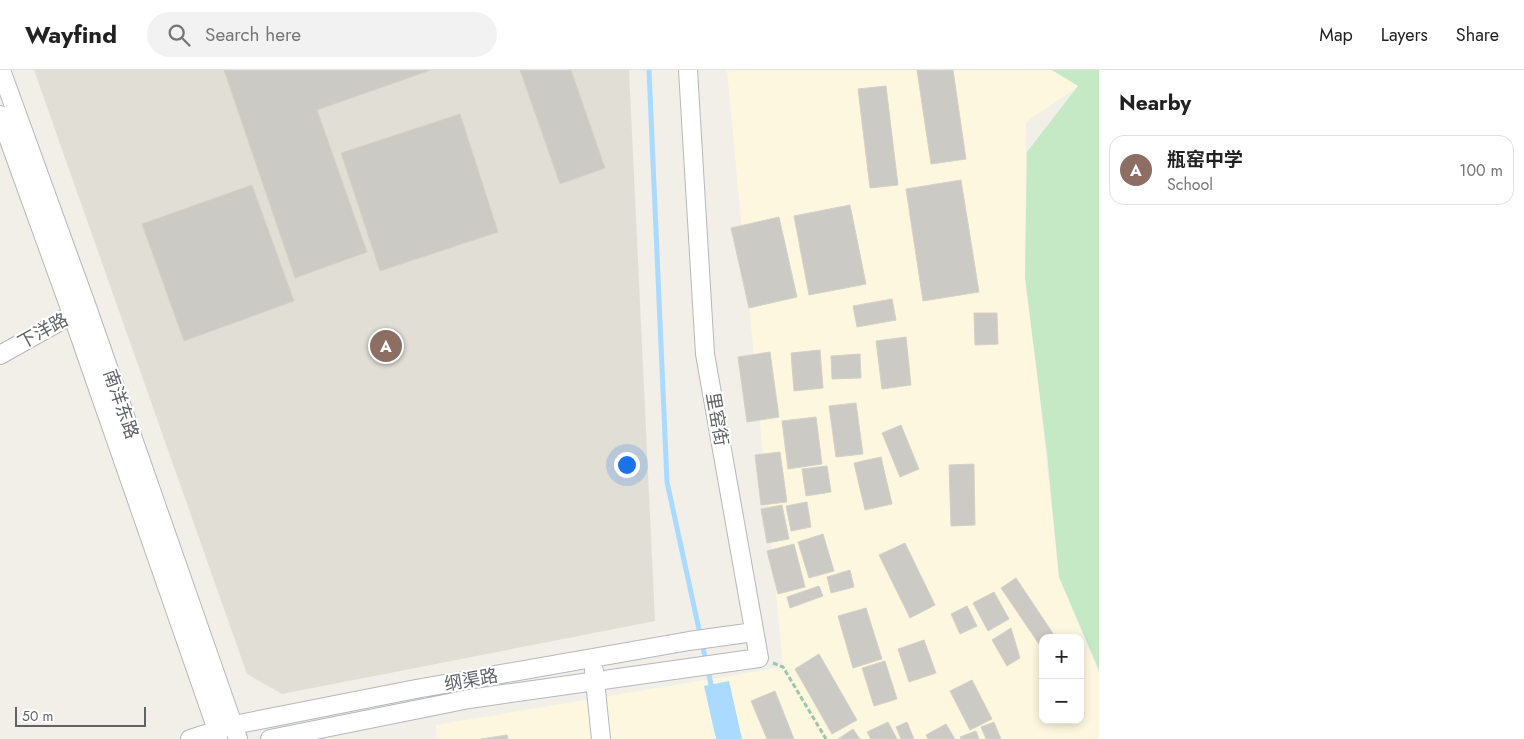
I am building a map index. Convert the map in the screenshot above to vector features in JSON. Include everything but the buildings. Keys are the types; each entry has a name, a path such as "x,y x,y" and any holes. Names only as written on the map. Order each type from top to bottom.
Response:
{"street":[{"name":"南洋东路","path":"2,70 217,734"},
{"name":"里窑街","path":"688,70 705,354 759,658"},
{"name":"南洋东路","path":"0,115 80,310 236,732"},
{"name":"下洋路","path":"0,355 80,310"},
{"name":"纲渠路","path":"190,739 236,732 416,689 754,632"},
{"path":"593,658 601,739"},
{"name":"纲渠路","path":"270,739 469,699 759,658"}],"path":[{"path":"759,658 783,667 826,739"}],"shaded area":[{"path":"34,70 629,70 655,621 282,694 247,674"},
{"path":"727,70 1055,70 1079,86 1026,122 1025,259 1059,577 1083,634 1039,634 1039,724 1084,724 1084,638 1099,674 1099,739 436,739 436,725 783,667"}],"green space":[{"path":"1052,70 1099,70 1099,670 1059,577 1047,453 1025,278 1027,152 1078,86"}],"water":[{"path":"729,681 742,739 716,739 704,686"}],"waterway":[{"path":"649,70 667,482 712,689"}],"place":[{"name":"瓶窑中学","path":"386,346"}]}
